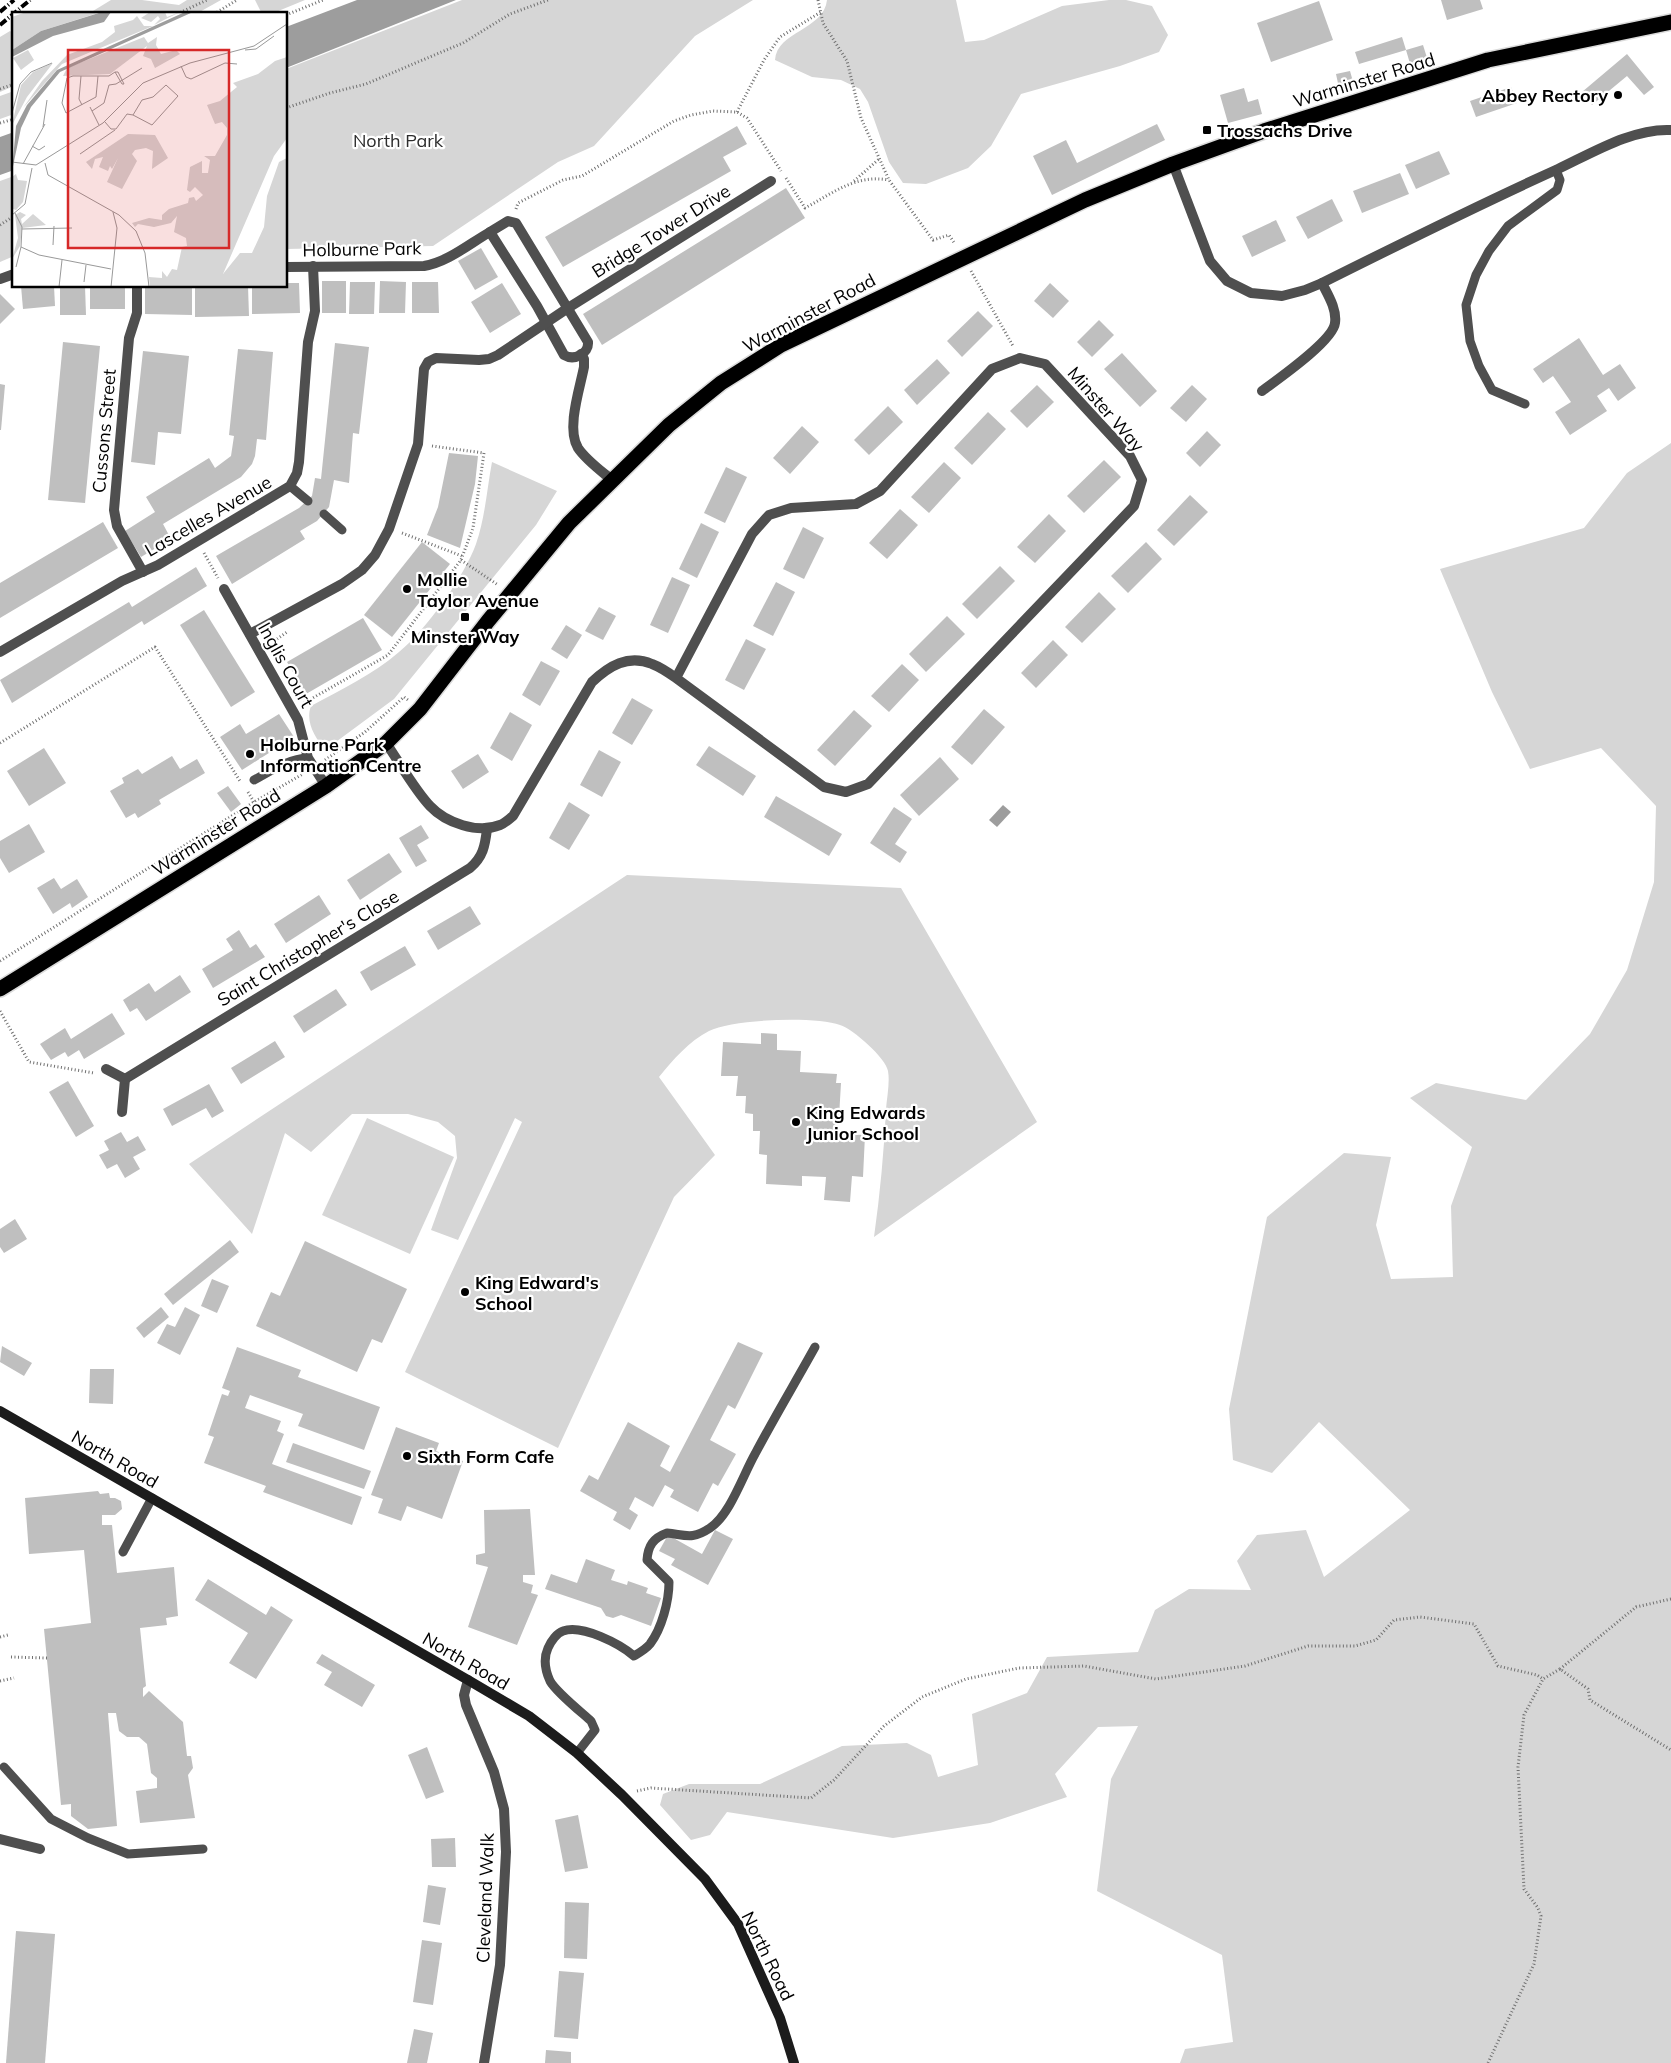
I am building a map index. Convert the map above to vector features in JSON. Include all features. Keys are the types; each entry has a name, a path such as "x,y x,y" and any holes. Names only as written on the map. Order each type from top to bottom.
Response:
{"highway":[{"name":"Warminster Road","path":"0,988 326,786 386,743 420,709 488,621 569,523 684,413 721,383 781,345 1085,200 1264,130 1488,60 1671,22"}],"street":[{"path":"1173,164 1210,260 1227,281 1251,293 1282,296 1322,283 1517,187 1636,133 1671,130"},
{"name":"Bridge Tower Drive","path":"568,308 771,181"},
{"name":"Holburne Park","path":"288,266 424,266 435,264 508,221 516,223 588,342 586,351 581,354"},
{"path":"490,232 564,356 570,359 581,354 584,359 574,418 574,439 578,448 612,480"},
{"name":"Lascelles Avenue","path":"0,652 122,581 158,565 290,486 297,473 299,462 308,342 314,311 313,266"},
{"path":"0,279 12,275"},
{"path":"1262,391 1328,338 1335,324 1333,306 1322,283"},
{"name":"Cussons Street","path":"137,288 136,313 129,338 114,510 117,526 142,572"},
{"path":"250,634 342,584 362,570 374,554 389,529 418,444 424,370 428,362 436,358 489,359 546,324 568,308"},
{"path":"676,678 752,534 769,515 790,508 856,504 880,492 992,368 1020,358"},
{"name":"Minster Way","path":"487,829 501,825 513,816 592,682 607,668 628,661 652,663 676,678 824,787 846,792 868,784 1134,506 1142,480 1130,456 1046,364 1020,358"},
{"name":"Inglis Court","path":"224,589 292,709 303,734 308,758 326,786"},
{"path":"386,743 435,811 441,816 463,825 487,829"},
{"name":"Saint Christopher's Close","path":"125,1079 470,868 478,861 484,851 487,829"},
{"path":"106,1069 125,1079 122,1112"},
{"name":"North Road","path":"0,1411 529,1716 577,1753 622,1795 705,1879 738,1924 780,2018 794,2063"},
{"name":"Cleveland Walk","path":"468,1680 464,1695 466,1705 494,1772 504,1809 506,1852 500,1964 484,2063"},
{"path":"0,1839 40,1849"}],"lane":[{"path":"1525,404 1492,390 1479,366 1470,341 1466,305 1476,275 1489,251 1508,226 1557,190 1560,180 1556,170"},
{"path":"290,486 308,501"},
{"path":"324,514 342,530"},
{"path":"254,780 278,766 299,758 308,758"},
{"path":"577,1753 595,1730 591,1722 551,1683 544,1666 547,1650 552,1640 562,1631 585,1632 612,1642 634,1656 649,1645 667,1607 669,1592 668,1582 647,1560 647,1550 652,1542 666,1533 686,1537 694,1536 711,1528 722,1518 754,1454 815,1348"},
{"path":"123,1552 152,1498"},
{"path":"4,1767 51,1819 88,1838 128,1854 203,1849"}],"path":[{"path":"181,12 207,0"},
{"path":"217,12 237,0"},
{"path":"288,14 324,0"},
{"path":"288,107 366,84 425,60 463,43 510,14 548,0"},
{"path":"818,0 823,23 829,36 840,49 846,61 861,118 889,180 934,240 942,238"},
{"path":"737,112 764,60 780,36 821,12"},
{"path":"518,204 563,180 582,176 674,121 691,115 713,111 737,112 747,118 805,208 854,182 879,159"},
{"path":"0,124 12,120"},
{"path":"854,182 877,178 889,180"},
{"path":"0,225 12,217"},
{"path":"963,258 1020,358"},
{"path":"292,709 388,655 462,558 473,528 484,453 418,444"},
{"path":"401,533 462,558 490,578"},
{"path":"198,542 224,589"},
{"path":"0,743 155,647 254,802"},
{"path":"0,962 254,802 314,768 365,732 404,697 420,709"},
{"path":"0,1011 28,1062 96,1073 106,1069"},
{"path":"1488,2063 1534,1964 1541,1916 1538,1908 1524,1889 1518,1767 1524,1715 1543,1679 1560,1669 1636,1608 1671,1599"},
{"path":"622,1795 651,1788 811,1798 834,1780 884,1726 922,1697 966,1680 1019,1668 1084,1666 1156,1679 1245,1666 1308,1646 1355,1646 1376,1640 1394,1620 1420,1617 1474,1624 1498,1666 1537,1675 1543,1679"},
{"path":"0,1637 8,1636"},
{"path":"11,1657 47,1658"},
{"path":"1560,1669 1588,1689 1590,1700 1671,1750"},
{"path":"0,1681 14,1678"}],"green space":[{"path":"111,0 142,0 179,5 187,0 221,0 200,12 91,12"},
{"path":"255,0 305,0 276,12 261,12"},
{"name":"North Park","path":"462,0 753,0 695,36 594,146 558,162 433,246 288,249 288,68"},
{"path":"827,0 956,0 965,42 984,40 1062,6 1109,0 1126,0 1152,6 1168,35 1159,52 1120,66 1021,94 991,146 968,168 926,184 903,183 889,162 868,102 860,89 841,80 812,77 775,60 778,50 784,43 818,18 824,10"},
{"path":"10,31 12,32 12,87 0,92 0,37"},
{"path":"12,92 12,115 0,119 0,96"},
{"path":"12,177 12,257 0,262 0,181"},
{"path":"1671,443 1671,2063 1180,2063 1185,2049 1233,2042 1222,1955 1097,1891 1111,1779 1138,1726 1098,1727 1055,1774 1067,1797 990,1823 893,1838 727,1812 710,1835 691,1840 660,1805 663,1794 689,1784 760,1784 842,1746 907,1743 931,1755 938,1777 978,1765 972,1714 1027,1693 1047,1657 1138,1652 1155,1610 1189,1589 1251,1590 1237,1561 1257,1535 1306,1530 1324,1577 1410,1510 1319,1422 1272,1473 1233,1460 1229,1409 1267,1217 1344,1153 1391,1157 1376,1225 1391,1279 1453,1277 1451,1206 1472,1147 1410,1098 1436,1083 1526,1100 1590,1034 1627,970 1654,882 1656,806 1601,748 1530,769 1492,692 1440,569 1584,528 1627,473"},
{"path":"492,462 557,491 536,525 394,699 325,750 310,724 309,712 311,706 389,660 410,642 432,617 463,572 476,544 484,514"},
{"path":"627,875 901,888 1037,1122 874,1237 882,1173 889,1085 888,1071 881,1059 853,1032 840,1025 828,1022 813,1020 754,1021 720,1027 702,1035 682,1051 659,1077 715,1155 674,1197 558,1448 405,1372 522,1122 515,1118 458,1240 431,1230 457,1158 455,1136 438,1122 408,1114 352,1114 311,1152 285,1133 252,1234 189,1164"},
{"path":"367,1118 454,1157 410,1254 322,1215"}],"shaded area":[{"path":"357,0 456,0 288,67 288,26"},
{"path":"12,133 12,171 0,175 0,137"},
{"path":"1003,805 1011,812 997,827 989,820"}],"building":[{"path":"1441,0 1480,0 1483,9 1447,20"},
{"path":"1319,1 1333,40 1271,62 1257,23"},
{"path":"1402,37 1406,50 1359,64 1355,52"},
{"path":"1423,45 1428,61 1411,67 1406,50"},
{"path":"1627,54 1654,87 1644,95 1627,76 1592,105 1582,92"},
{"path":"1350,71 1354,85 1339,88 1336,74"},
{"path":"1511,87 1517,103 1476,117 1470,101"},
{"path":"1244,88 1248,102 1258,99 1262,114 1228,123 1220,95"},
{"path":"1157,124 1165,140 1052,195 1033,156 1066,140 1077,163"},
{"path":"737,126 747,144 723,157 731,171 563,267 545,237"},
{"path":"1439,151 1450,174 1416,189 1405,165"},
{"path":"1400,173 1409,194 1362,213 1353,191"},
{"path":"786,188 805,218 602,345 583,314"},
{"path":"1332,199 1343,221 1308,239 1296,217"},
{"path":"1276,220 1286,241 1252,257 1242,236"},
{"path":"481,248 498,277 475,290 458,261"},
{"path":"322,281 346,281 346,313 322,313"},
{"path":"380,281 406,282 405,313 379,313"},
{"path":"350,282 375,282 374,314 349,314"},
{"path":"412,282 438,282 439,313 412,313"},
{"path":"288,283 299,283 300,313 252,314 252,288 288,288"},
{"path":"502,283 521,314 490,333 471,302"},
{"path":"1050,283 1069,301 1053,318 1034,301"},
{"path":"21,288 54,288 55,306 23,309"},
{"path":"60,288 85,288 86,315 60,315"},
{"path":"90,288 125,288 125,309 90,309"},
{"path":"145,288 192,288 192,315 145,314"},
{"path":"195,288 248,288 249,316 195,317"},
{"path":"0,294 15,309 0,324"},
{"path":"978,311 993,326 962,357 947,341"},
{"path":"1099,320 1114,335 1092,357 1077,342"},
{"path":"1579,338 1603,375 1620,364 1636,388 1618,401 1609,388 1597,396 1607,411 1570,435 1555,412 1571,402 1553,376 1543,383 1533,369"},
{"path":"63,342 100,346 85,503 48,500"},
{"path":"335,343 369,347 359,434 353,433 349,483 334,480 329,507 317,521 300,531 305,539 232,584 216,556 299,508 312,496 315,478 321,479"},
{"path":"238,349 273,352 266,440 257,439 252,464 241,477 163,524 171,539 141,557 125,531 155,512 146,497 209,458 215,468 231,456 234,436 229,435"},
{"path":"143,351 189,356 181,434 158,432 155,465 131,462"},
{"path":"1122,353 1157,391 1140,407 1104,369"},
{"path":"937,359 950,373 917,405 904,390"},
{"path":"0,384 5,385 1,430 0,430"},
{"path":"1037,385 1054,402 1027,428 1010,411"},
{"path":"1192,385 1207,399 1186,422 1170,408"},
{"path":"888,406 903,422 869,455 854,440"},
{"path":"988,412 1006,429 972,465 954,448"},
{"path":"802,426 819,442 790,474 773,458"},
{"path":"1207,431 1221,445 1200,467 1186,453"},
{"path":"449,453 478,456 475,484 460,548 427,535 438,507"},
{"path":"1104,460 1121,477 1084,513 1067,496"},
{"path":"944,462 961,478 929,513 911,497"},
{"path":"726,467 747,477 725,523 704,513"},
{"path":"1190,495 1208,512 1174,546 1157,530"},
{"path":"900,509 918,525 887,559 869,543"},
{"path":"1049,514 1066,531 1035,563 1017,547"},
{"path":"103,522 118,548 0,618 0,583"},
{"path":"701,523 719,532 697,578 679,569"},
{"path":"803,527 824,538 804,579 783,569"},
{"name":"Mollie Taylor Avenue","path":"422,542 450,564 392,637 364,615"},
{"path":"1146,542 1162,559 1128,593 1111,576"},
{"path":"1000,566 1015,581 977,619 962,604"},
{"path":"196,567 207,586 144,625 142,621 12,703 0,680 129,602 132,607"},
{"path":"672,577 690,585 668,633 650,625"},
{"path":"776,582 795,592 773,636 753,626"},
{"path":"1099,592 1116,609 1082,643 1065,627"},
{"path":"599,607 616,616 603,640 585,631"},
{"path":"204,610 255,692 231,707 180,625"},
{"path":"947,616 965,634 926,672 909,654"},
{"name":"Mollie Taylor Avenue","path":"363,618 382,650 306,694 287,662"},
{"path":"566,625 582,635 567,659 551,649"},
{"path":"746,639 766,649 744,690 725,680"},
{"path":"1053,640 1068,655 1036,688 1021,673"},
{"path":"541,661 560,671 540,706 522,695"},
{"path":"902,664 919,680 889,712 871,696"},
{"path":"632,698 653,710 632,745 612,733"},
{"path":"984,709 1005,727 972,765 951,747"},
{"path":"854,710 872,726 835,766 817,750"},
{"path":"510,712 532,725 512,761 490,748"},
{"name":"Holburne Park Information Centre","path":"279,714 294,737 242,770 220,737 240,724 246,734"},
{"path":"709,746 756,776 743,796 696,765"},
{"path":"44,748 66,783 29,806 7,771"},
{"path":"599,750 621,762 602,797 580,785"},
{"path":"478,754 489,772 463,789 451,771"},
{"path":"172,756 180,769 197,759 205,773 159,800 161,804 138,818 135,813 126,818 110,791 124,783 122,778 138,769 142,774"},
{"path":"940,757 959,779 919,816 900,795"},
{"path":"228,786 241,804 231,812 217,793"},
{"path":"776,796 842,834 829,856 764,817"},
{"path":"569,802 590,815 569,850 549,838"},
{"path":"894,807 912,819 895,844 907,852 900,863 870,843"},
{"path":"29,824 45,852 9,873 0,858 0,841"},
{"path":"421,825 429,838 417,845 427,861 416,867 399,838"},
{"path":"389,853 402,872 360,900 347,880"},
{"path":"54,878 61,889 77,879 88,897 72,908 70,903 53,914 37,888"},
{"path":"319,895 331,914 286,943 274,924"},
{"path":"470,906 481,924 438,950 427,931"},
{"path":"239,930 250,948 256,944 265,957 213,988 202,969 233,950 226,939"},
{"path":"405,946 416,965 371,991 360,972"},
{"path":"180,975 191,992 146,1021 137,1008 130,1012 123,1000 149,983 155,992"},
{"path":"336,989 347,1005 304,1033 293,1016"},
{"path":"112,1013 125,1034 84,1059 79,1050 68,1057 65,1052 51,1060 40,1044 65,1028 71,1039"},
{"name":"King Edwards Junior School","path":"761,1033 777,1034 777,1050 801,1051 800,1072 837,1074 836,1083 841,1083 838,1134 865,1135 863,1177 852,1176 850,1202 824,1200 826,1177 802,1176 802,1186 766,1184 767,1155 759,1154 760,1131 753,1131 753,1114 745,1113 746,1096 736,1096 738,1076 721,1076 723,1042 761,1044"},
{"path":"275,1041 285,1057 241,1084 231,1068"},
{"path":"68,1081 94,1126 76,1137 49,1092"},
{"path":"209,1084 224,1111 212,1118 206,1108 172,1126 163,1109"},
{"path":"121,1132 127,1142 138,1136 146,1150 133,1157 140,1169 125,1178 117,1164 107,1169 99,1155 109,1150 104,1141"},
{"path":"15,1219 27,1239 4,1253 0,1247 0,1229"},
{"path":"230,1240 239,1252 173,1305 164,1294"},
{"path":"305,1241 407,1289 382,1343 372,1339 357,1372 256,1326 271,1292 280,1296"},
{"path":"212,1279 229,1286 217,1313 201,1306"},
{"path":"161,1307 169,1317 144,1338 136,1328"},
{"path":"185,1307 200,1315 180,1355 157,1343 167,1324 175,1327"},
{"path":"738,1342 763,1353 735,1409 728,1405 710,1440 736,1454 718,1486 713,1483 698,1512 670,1497 674,1490 665,1485 653,1507 635,1497 629,1509 638,1515 630,1530 613,1520 617,1512 580,1491 589,1475 598,1480 628,1422 670,1446 660,1466 670,1472"},
{"path":"2,1346 32,1363 24,1376 0,1362"},
{"path":"237,1347 301,1370 298,1377 380,1407 364,1450 298,1426 303,1414 250,1395 245,1408 281,1421 277,1431 284,1434 272,1464 362,1497 352,1525 263,1492 266,1486 204,1463 214,1437 208,1435 222,1394 228,1396 230,1391 222,1388"},
{"path":"90,1369 114,1369 113,1404 89,1403"},
{"path":"396,1427 439,1443 436,1451 463,1461 442,1519 407,1506 401,1521 378,1513 383,1499 371,1495"},
{"path":"293,1443 371,1471 364,1489 286,1462"},
{"path":"98,1491 100,1494 109,1493 110,1498 121,1501 122,1509 115,1515 102,1515 102,1525 112,1525 117,1573 174,1567 178,1616 166,1618 167,1625 140,1628 146,1686 143,1688 143,1697 149,1691 183,1722 187,1756 191,1756 193,1768 188,1775 195,1818 140,1823 136,1791 157,1788 157,1778 151,1773 147,1744 139,1737 127,1737 119,1731 116,1713 108,1713 117,1826 88,1829 71,1816 71,1804 61,1805 44,1629 91,1623 84,1550 29,1554 25,1498"},
{"path":"530,1509 535,1575 523,1575 523,1582 533,1585 531,1593 538,1595 517,1645 468,1627 488,1567 476,1564 476,1555 485,1553 484,1510"},
{"path":"715,1530 733,1539 708,1585 671,1565 675,1559 659,1551 668,1535 702,1554"},
{"path":"586,1559 615,1570 611,1580 627,1585 628,1581 648,1588 646,1593 661,1598 651,1626 621,1615 613,1618 606,1616 601,1608 545,1589 551,1574 577,1583"},
{"path":"208,1579 266,1615 271,1606 293,1620 256,1679 229,1663 248,1633 195,1600"},
{"path":"322,1654 375,1685 362,1707 324,1685 332,1672 316,1663"},
{"path":"427,1747 444,1792 426,1799 408,1755"},
{"path":"578,1815 588,1868 565,1872 555,1820"},
{"path":"455,1838 456,1867 432,1867 431,1839"},
{"path":"428,1885 446,1888 440,1925 423,1922"},
{"path":"565,1902 589,1903 587,1959 564,1958"},
{"path":"16,1931 55,1934 45,2063 6,2063"},
{"path":"422,1940 442,1943 433,2005 413,2002"},
{"path":"559,1971 584,1973 578,2039 554,2037"},
{"path":"414,2029 433,2033 427,2063 407,2063"},
{"path":"546,2050 571,2052 571,2063 545,2063"}],"railway":[{"path":"0,12 14,0"},
{"path":"16,12 30,0"},
{"path":"0,25 12,15"}],"place":[{"name":"Abbey Rectory","path":"1618,95"},
{"name":"Trossachs Drive","path":"1207,130"},
{"name":"Mollie Taylor Avenue","path":"407,589"},
{"name":"Minster Way","path":"465,617"},
{"name":"Holburne Park Information Centre","path":"250,754"},
{"name":"King Edwards Junior School","path":"796,1122"},
{"name":"King Edward's School","path":"465,1292"},
{"name":"Sixth Form Cafe","path":"407,1456"}]}
